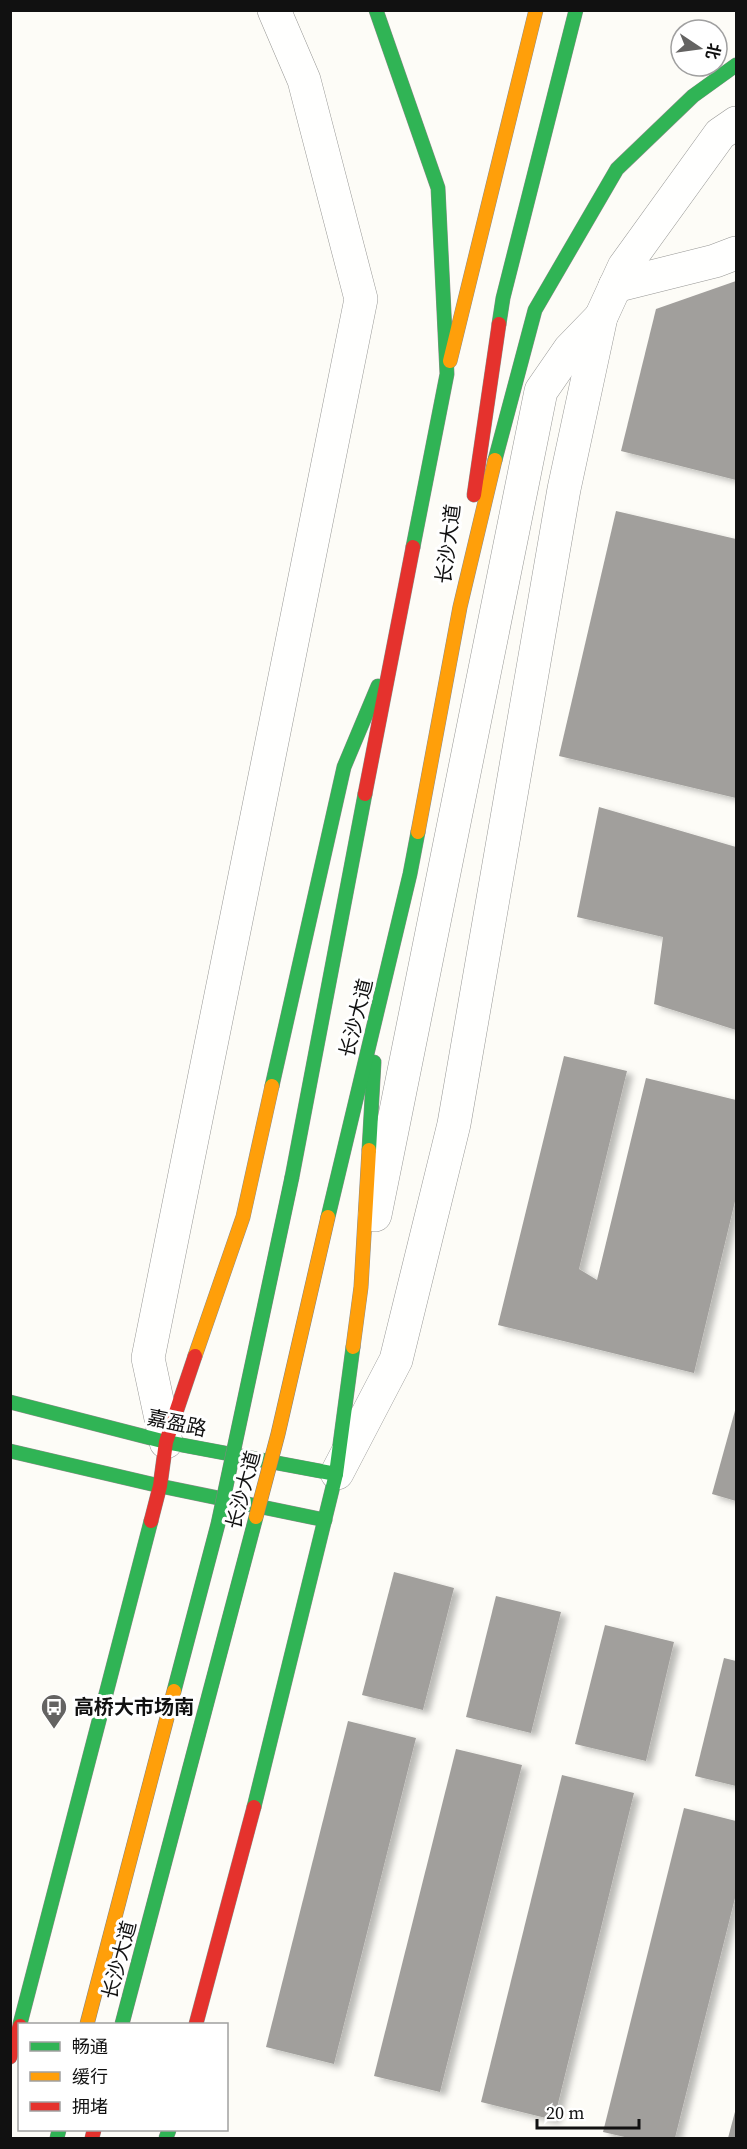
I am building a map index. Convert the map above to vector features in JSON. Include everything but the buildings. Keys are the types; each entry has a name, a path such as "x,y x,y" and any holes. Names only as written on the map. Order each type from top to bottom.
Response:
{"main road":[{"path":"376,10 438,189 447,374"},
{"path":"447,374 536,10"},
{"name":"长沙大道","path":"123,2023 278,1434 410,874 460,606 485,412 503,298 576,10"},
{"path":"460,606 502,429 535,310 617,169 693,96 736,65"},
{"name":"长沙大道","path":"88,2023 218,1524 292,1177 447,374"},
{"path":"20,2023 21,1979 160,1486 166,1442 243,1217 344,767 391,656"},
{"path":"197,2023 271,1744 336,1474 361,1287 377,1014"},
{"name":"嘉盈路","path":"10,1402 166,1442 336,1474"},
{"path":"10,1451 160,1486 325,1520"},
{"path":"10,2057 18,2031"}],"street":[{"path":"166,1442 148,1358 361,299 304,80 274,10"},
{"path":"336,1474 396,1360 454,1124 564,489 601,317 624,267 720,134 736,123"},
{"path":"615,286 715,261 736,253"},
{"path":"361,1287 541,391 570,349 601,317"},
{"path":"388,969 491,640"}],"traffic: fast":[{"path":"376,10 438,188 447,374 413,547"},
{"path":"499,324 503,298 576,10"},
{"path":"495,460 535,310 617,169 693,96 736,65"},
{"path":"272,1086 344,767 378,686"},
{"path":"292,1177 365,794"},
{"path":"328,1217 418,832"},
{"path":"369,1150 374,1062"},
{"path":"174,1691 218,1524 292,1177"},
{"path":"254,1807 336,1474 353,1347"},
{"path":"10,1402 166,1442 336,1474"},
{"path":"10,1451 160,1486 325,1520"},
{"path":"122,2023 256,1517"},
{"path":"20,2023 151,1521"},
{"path":"57,2138 59,2131"},
{"path":"166,2138 169,2131"}],"traffic: slow":[{"path":"450,361 536,10"},
{"path":"418,832 460,607 495,460"},
{"path":"195,1356 243,1217 272,1086"},
{"path":"353,1347 361,1287 369,1150"},
{"path":"256,1517 278,1434 328,1217"},
{"path":"87,2023 174,1691"}],"traffic: jam":[{"path":"474,495 499,324"},
{"path":"365,794 413,547"},
{"path":"151,1521 160,1486 166,1442 195,1356"},
{"path":"196,2023 254,1807"},
{"path":"10,2057 18,2032"},
{"path":"92,2138 94,2131"}],"place":[{"name":"高桥大市场南","path":"54,1730"}]}
